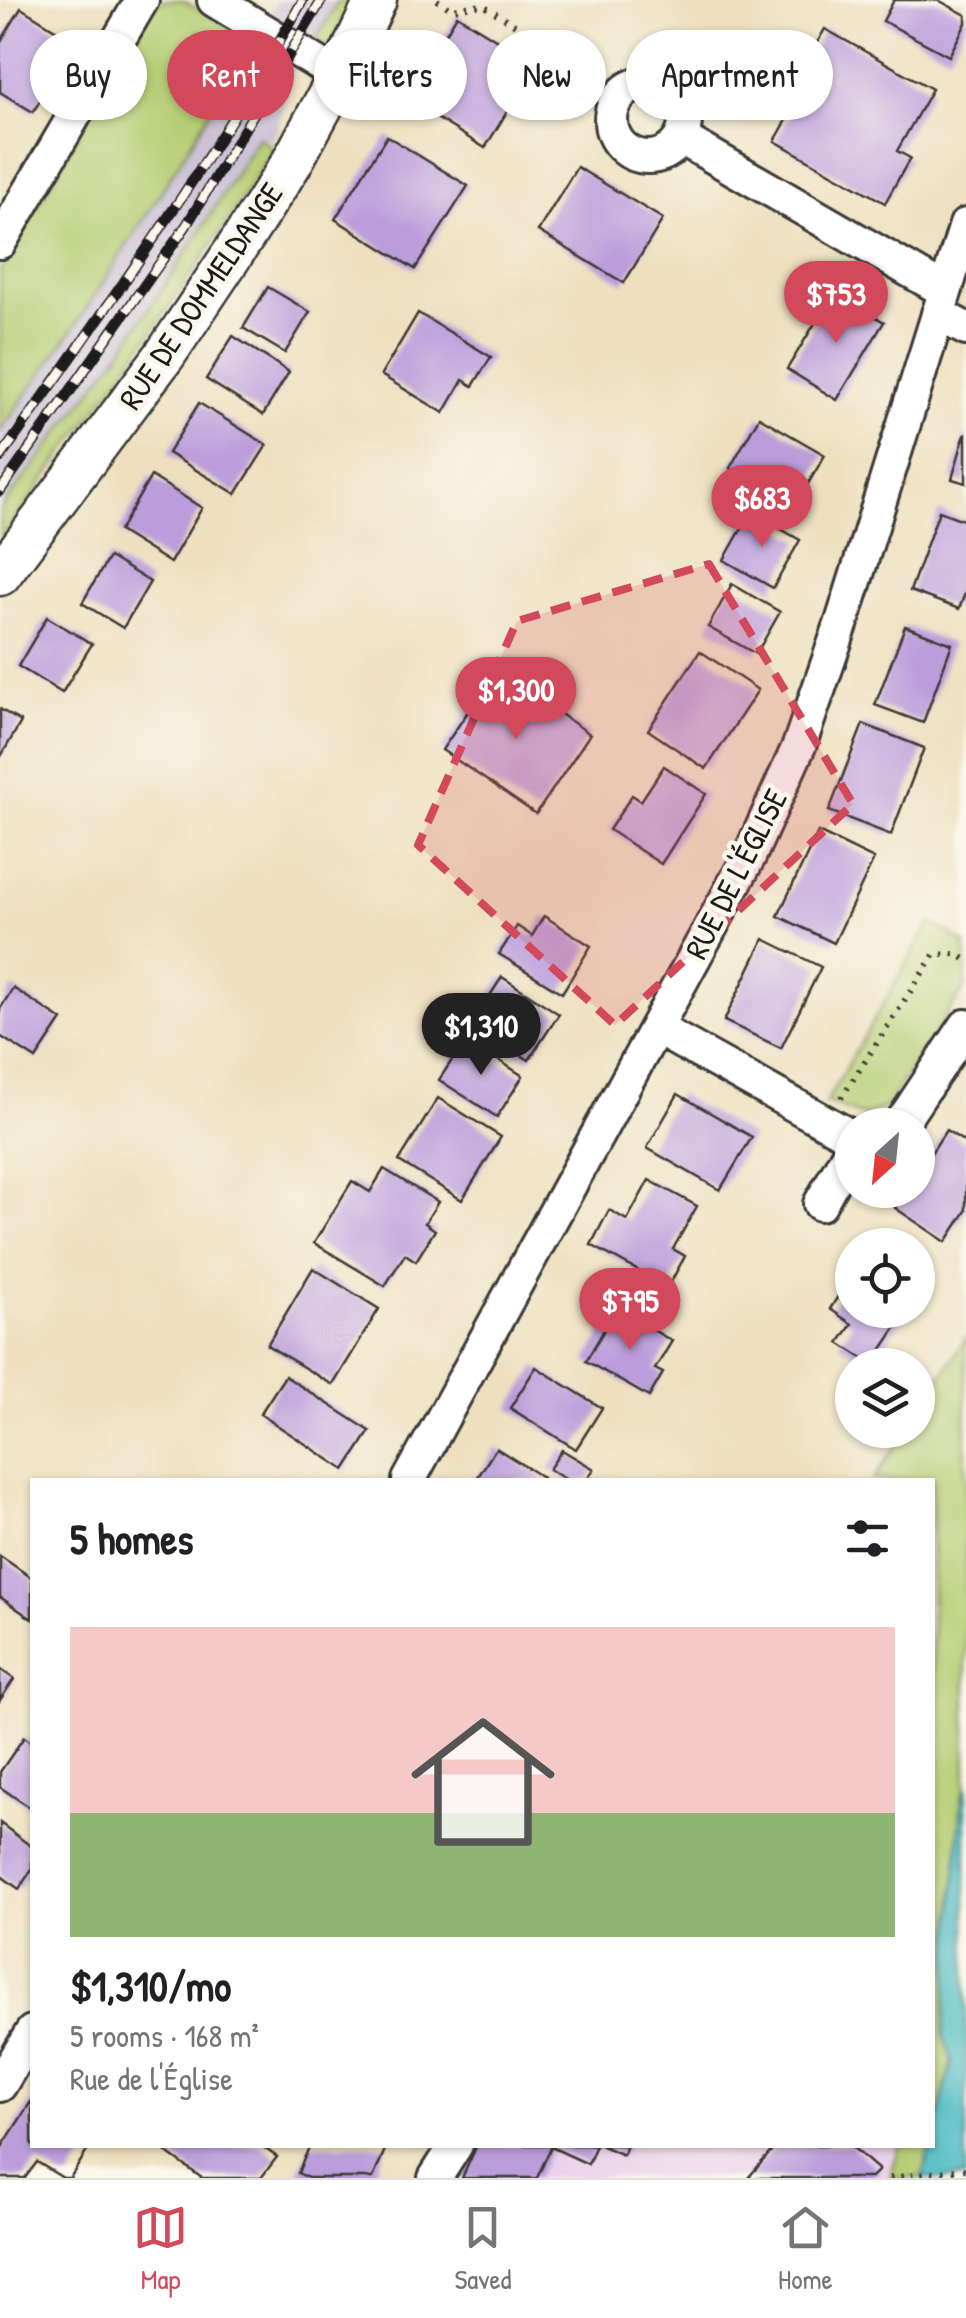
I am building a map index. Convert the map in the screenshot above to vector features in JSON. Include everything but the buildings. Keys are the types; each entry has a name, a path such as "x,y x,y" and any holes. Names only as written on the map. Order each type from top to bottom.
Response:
{"main road":[{"name":"RUE DE DOMMELDANGE","path":"361,30 376,0"},
{"name":"RUE DE DOMMELDANGE","path":"0,574 165,354 291,164 315,120"}],"street":[{"path":"0,242 142,0"},
{"path":"214,0 314,61"},
{"path":"681,138 950,311"},
{"name":"RUE DE L'ÉGLISE","path":"410,1478 749,857 799,746 950,311 966,225"},
{"path":"911,1108 966,1026"},
{"path":"656,1028 835,1128"},
{"path":"820,1204 835,1177"},
{"path":"0,2085 30,2035"},
{"path":"435,2178 454,2148"}],"path":[{"path":"437,0 451,9 483,5 614,86"},
{"path":"833,1110 934,955 957,954 966,960"},
{"path":"890,2177 966,2169"}],"highlighted area":[{"path":"709,564 853,804 615,1025 418,845 517,621"}],"shaded area":[{"path":"277,0 339,0 319,30 314,30 314,38 294,70 294,30 259,30"},
{"path":"205,120 280,120 274,139 257,138 118,356 0,510 0,431 71,332"},
{"path":"551,2148 587,2164 595,2148 622,2155 626,2148 899,2148 886,2178 537,2178"}],"green space":[{"path":"163,0 182,0 234,30 167,30 167,120 205,120 71,332 0,431 0,270 87,120 147,120 147,30 139,30 153,5"},
{"path":"339,0 354,0 340,30 321,30"},
{"path":"258,137 274,148 242,199 142,347 0,540 0,510 118,356"},
{"path":"931,922 966,944 966,986 886,1107 842,1108 826,1102"},
{"path":"966,1338 966,1786 943,2035 952,2060 935,2129 935,1478 874,1478 894,1448 935,1448 935,1386"},
{"path":"899,2148 929,2148 922,2178 890,2178"}],"water":[{"path":"966,1786 966,2178 922,2178 929,2148 935,2148 935,2129 952,2060 943,2035"}],"railway":[{"path":"0,458 196,176 303,0"},
{"path":"0,491 186,226 322,0"}]}
